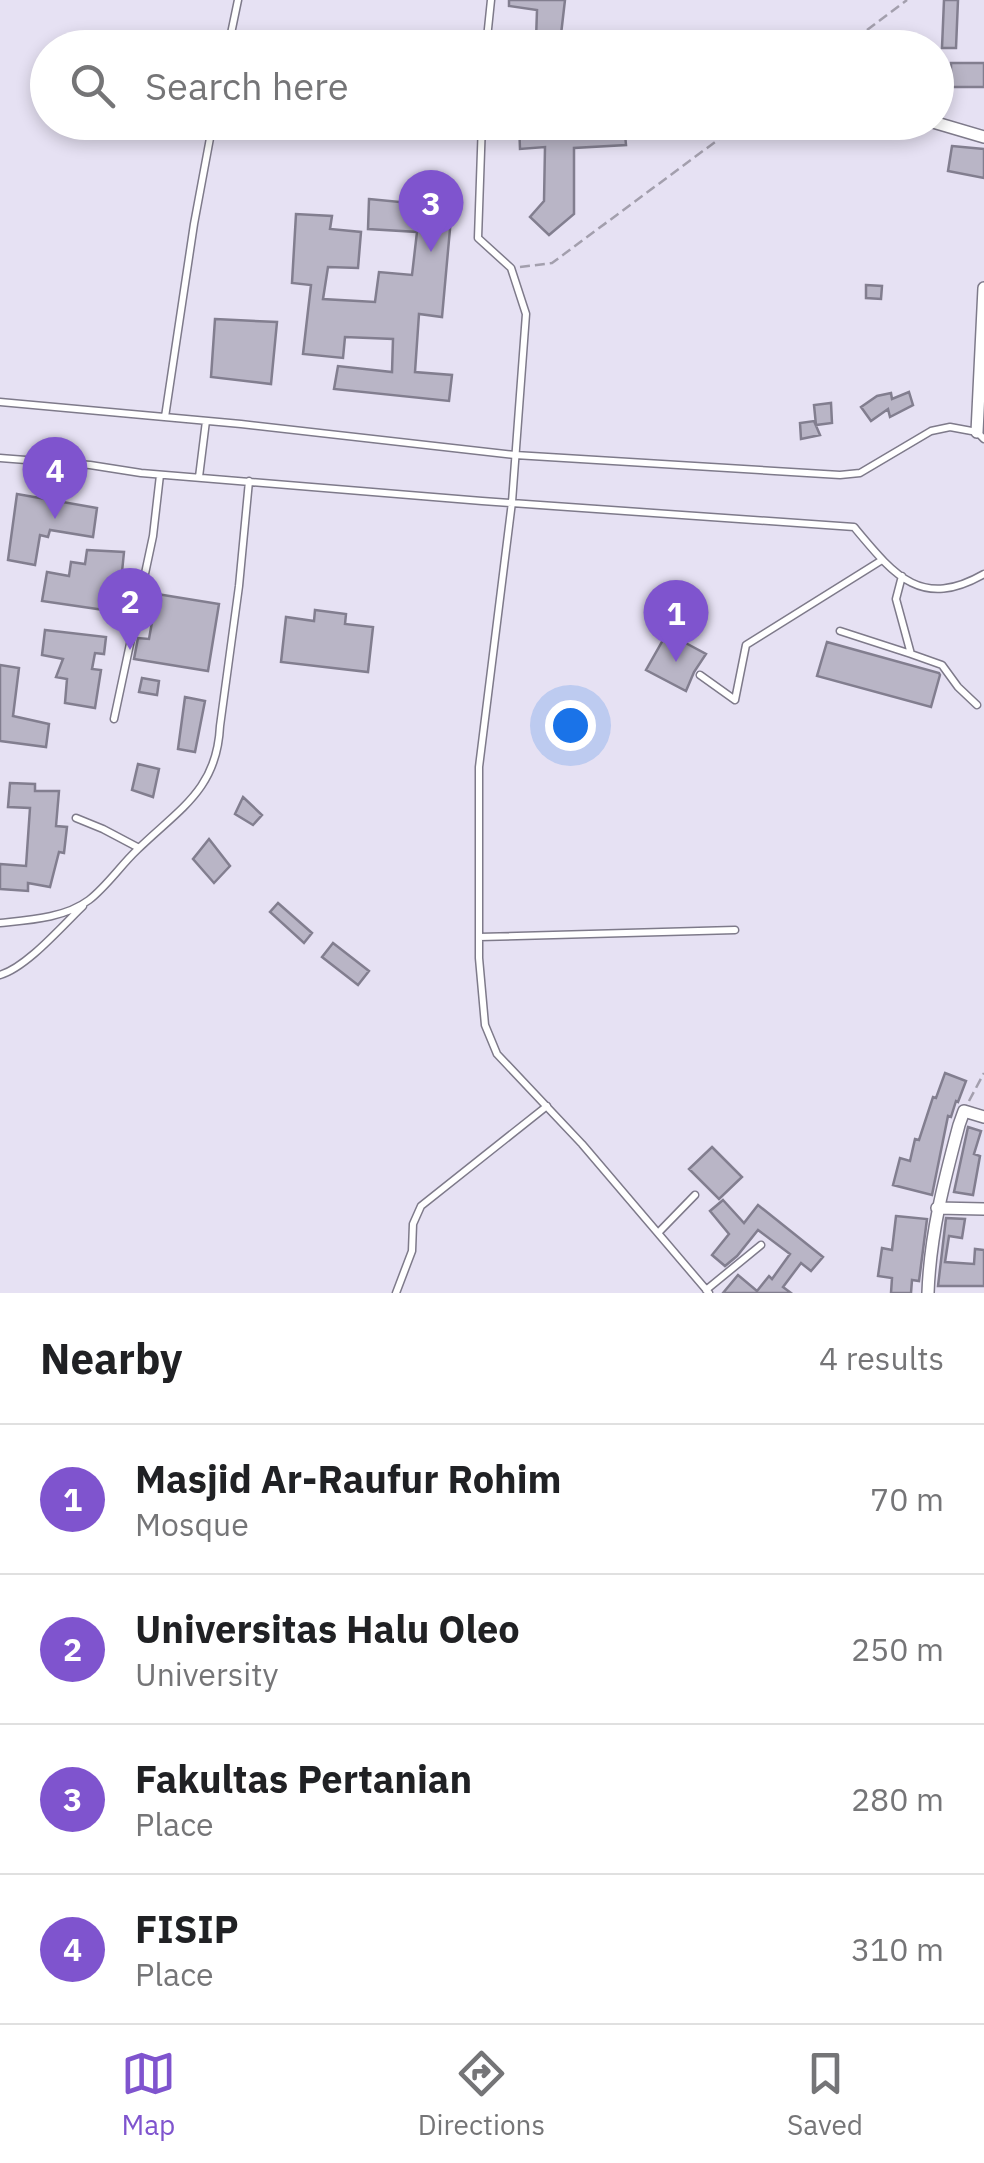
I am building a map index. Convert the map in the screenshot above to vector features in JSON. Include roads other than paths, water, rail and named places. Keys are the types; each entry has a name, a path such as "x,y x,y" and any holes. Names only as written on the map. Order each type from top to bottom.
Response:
{"street":[{"path":"954,128 984,137"},
{"path":"982,437 984,288"},
{"path":"928,1293 937,1208 964,1111 984,1118"},
{"path":"937,1208 984,1210"}],"lane":[{"path":"232,30 238,0"},
{"path":"488,30 491,0"},
{"path":"165,418 210,140"},
{"path":"481,140 478,238 511,268 526,314 512,502 478,767 479,937 485,1025 497,1054 707,1292 761,1245"},
{"path":"0,402 516,455 840,475 860,473 931,432 950,427 982,437"},
{"path":"199,477 206,421"},
{"path":"0,458 160,474 854,527 882,560 930,590 959,587 984,574"},
{"path":"114,719 153,536 160,474"},
{"path":"0,975 31,955 193,799 212,770 219,748 249,481"},
{"path":"700,675 735,700 746,646 882,560"},
{"path":"902,576 896,599 912,654"},
{"path":"840,631 942,665 977,705"},
{"path":"76,818 138,848"},
{"path":"0,923 39,919 88,900"},
{"path":"479,937 736,930"},
{"path":"396,1293 412,1251 413,1224 421,1206 546,1106"},
{"path":"658,1234 695,1195"}],"place":[{"name":"Fakultas Pertanian","path":"431,252"},
{"name":"FISIP","path":"55,519"},
{"name":"Universitas Halu Oleo","path":"130,650"},
{"name":"Masjid Ar-Raufur Rohim","path":"676,662"}]}
